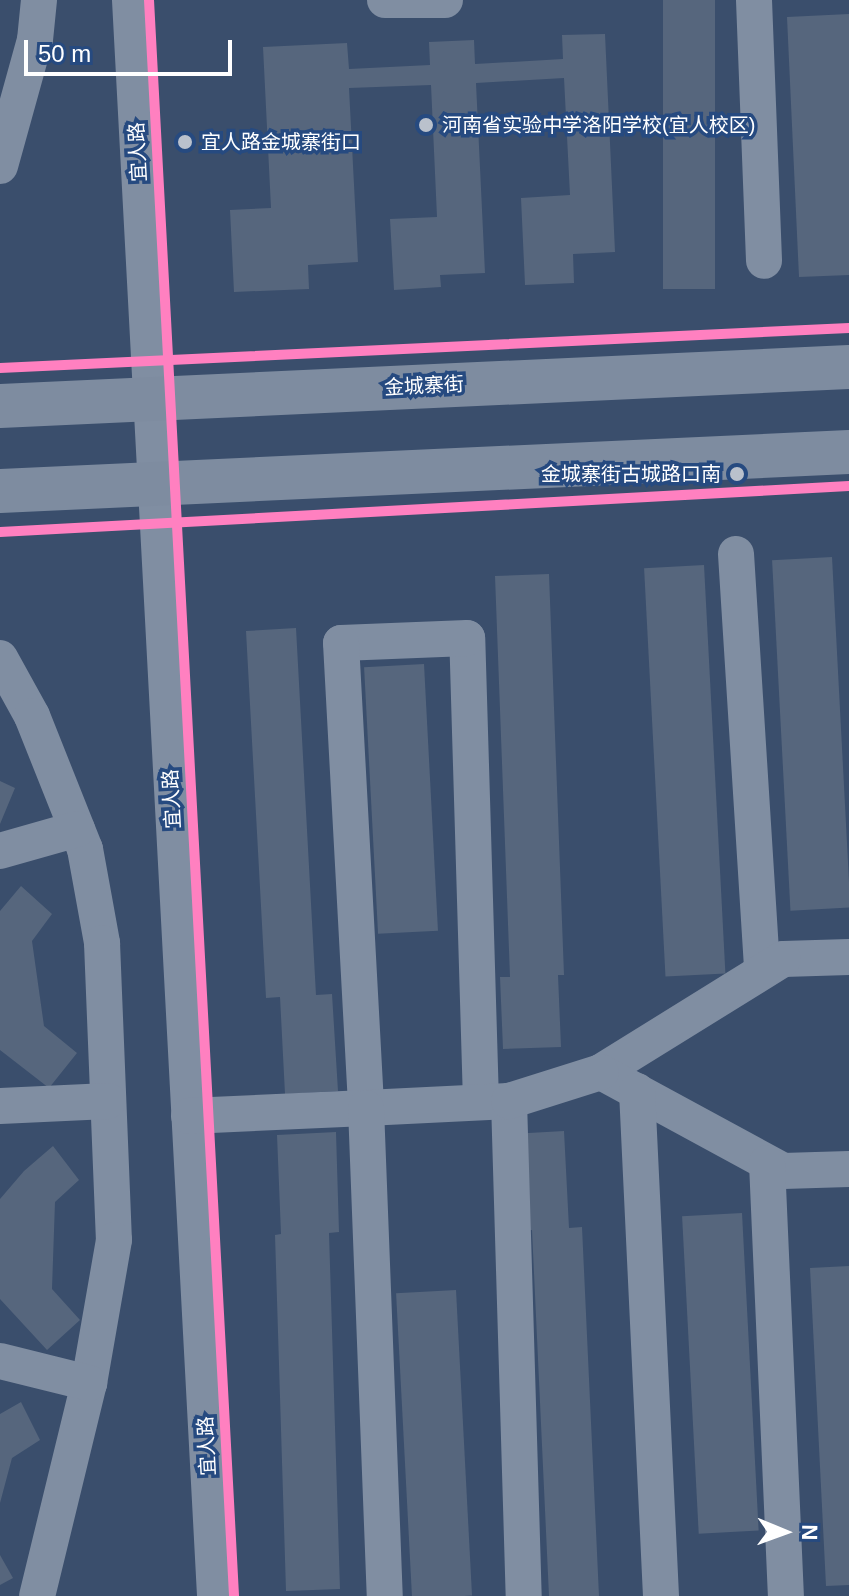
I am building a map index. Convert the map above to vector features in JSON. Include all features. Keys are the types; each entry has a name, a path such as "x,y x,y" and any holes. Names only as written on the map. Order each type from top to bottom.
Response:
{"main road":[{"name":"金城寨街","path":"0,406 849,367"},
{"path":"0,491 849,452"}],"street":[{"path":"0,166 15,52 39,0"},
{"name":"宜人路","path":"130,0 164,483 198,1116 215,1596"},
{"name":"宜人路","path":"149,0 158,398"},
{"path":"385,0 445,0"},
{"path":"754,0 764,261"},
{"path":"736,554 762,971"},
{"path":"385,1596 366,1108 341,643 467,638 524,1596"},
{"path":"0,658 32,716 85,849 102,943 114,1240 89,1383 37,1596"},
{"path":"0,851 77,829"},
{"path":"198,1116 495,1102 601,1072 783,959 849,957"},
{"path":"601,1072 783,1171 849,1169"},
{"path":"637,1091 661,1596"},
{"path":"0,1106 108,1101"},
{"name":"宜人路","path":"198,1116 234,1596"},
{"path":"767,1163 786,1596"},
{"path":"0,1361 89,1383"}],"building":[{"path":"663,0 715,0 715,289 663,289"},
{"path":"849,14 849,275 799,277 787,17"},
{"path":"605,34 615,252 573,254 574,283 525,285 521,198 570,195 564,78 476,83 485,273 440,275 441,287 394,290 390,219 437,217 431,85 349,88 358,262 308,265 309,289 234,292 230,210 271,208 263,47 347,43 349,69 430,65 429,42 474,40 475,64 563,59 562,35"},
{"path":"832,557 849,908 790,911 772,560"},
{"path":"704,565 725,973 665,977 644,568"},
{"path":"549,574 564,975 558,975 561,1047 503,1049 500,977 510,977 495,576"},
{"path":"296,628 316,995 332,994 338,1091 285,1094 280,997 266,998 246,631"},
{"path":"424,664 438,931 378,934 364,667"},
{"path":"0,781 15,788 0,824"},
{"path":"21,886 52,914 32,941 44,1026 77,1053 49,1088 0,1050 0,911"},
{"path":"564,1131 569,1228 582,1227 599,1596 549,1596 532,1230 516,1231 511,1134"},
{"path":"336,1132 339,1232 329,1233 340,1589 286,1591 275,1235 281,1234 277,1135"},
{"path":"53,1146 79,1180 55,1202 52,1289 80,1320 47,1350 0,1299 0,1199 24,1171"},
{"path":"742,1213 759,1531 699,1534 682,1216"},
{"path":"849,1266 849,1585 826,1586 810,1268"},
{"path":"456,1290 472,1596 412,1596 396,1293"},
{"path":"21,1402 40,1440 12,1458 0,1503 0,1414"},
{"path":"0,1555 13,1578 0,1585"}],"cycle path":[{"path":"149,0 234,1596"},
{"path":"0,368 849,328"},
{"path":"0,532 849,486"}],"place":[{"name":"河南省实验中学洛阳学校(宜人校区)","path":"426,125"},
{"name":"宜人路金城寨街口","path":"185,142"},
{"name":"金城寨街古城路口南","path":"737,474"}]}
